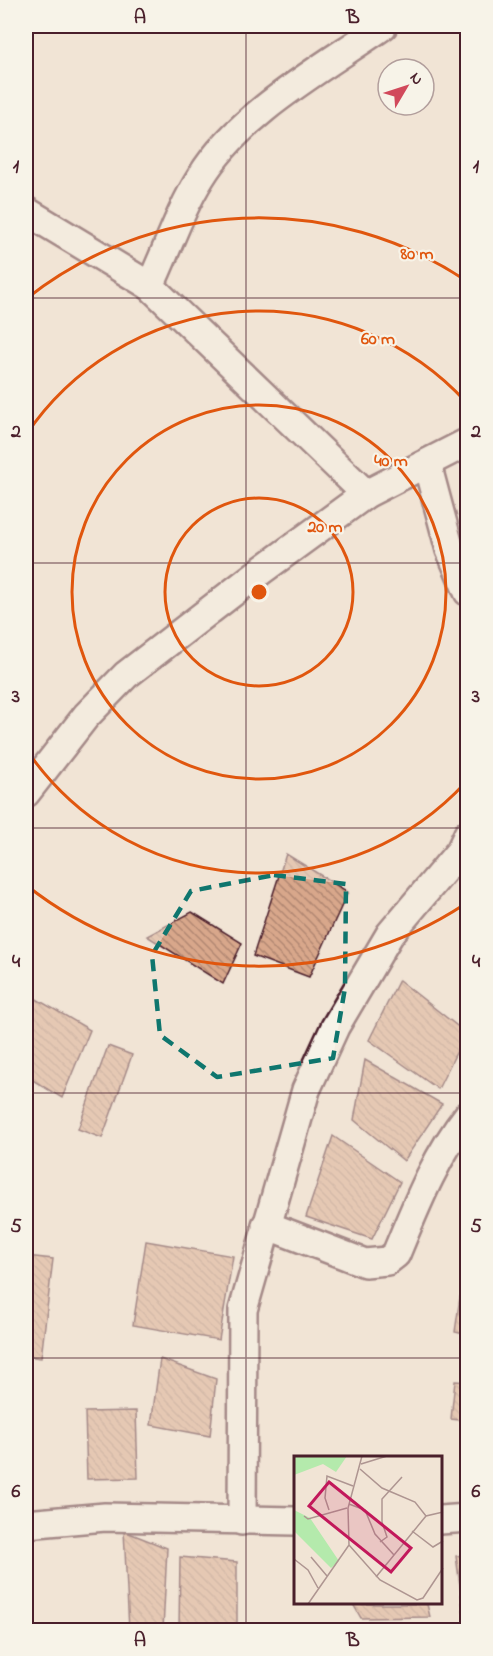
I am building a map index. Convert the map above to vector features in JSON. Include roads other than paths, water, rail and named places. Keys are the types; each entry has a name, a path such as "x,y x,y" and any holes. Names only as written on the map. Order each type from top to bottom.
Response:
{"street":[{"path":"150,286 201,177 230,141 262,111 384,26"},
{"path":"26,211 150,286 366,494"},
{"path":"26,794 86,716 126,675 262,570 366,494 468,442"},
{"path":"427,464 450,550 468,592"},
{"path":"242,1521 243,1310 306,1090 335,1028 390,934 460,851 468,834"},
{"path":"266,1224 365,1263 387,1261 396,1254 429,1175 452,1136 468,1115"},
{"path":"26,1524 105,1517 294,1521"},
{"path":"442,1520 468,1518"}]}
